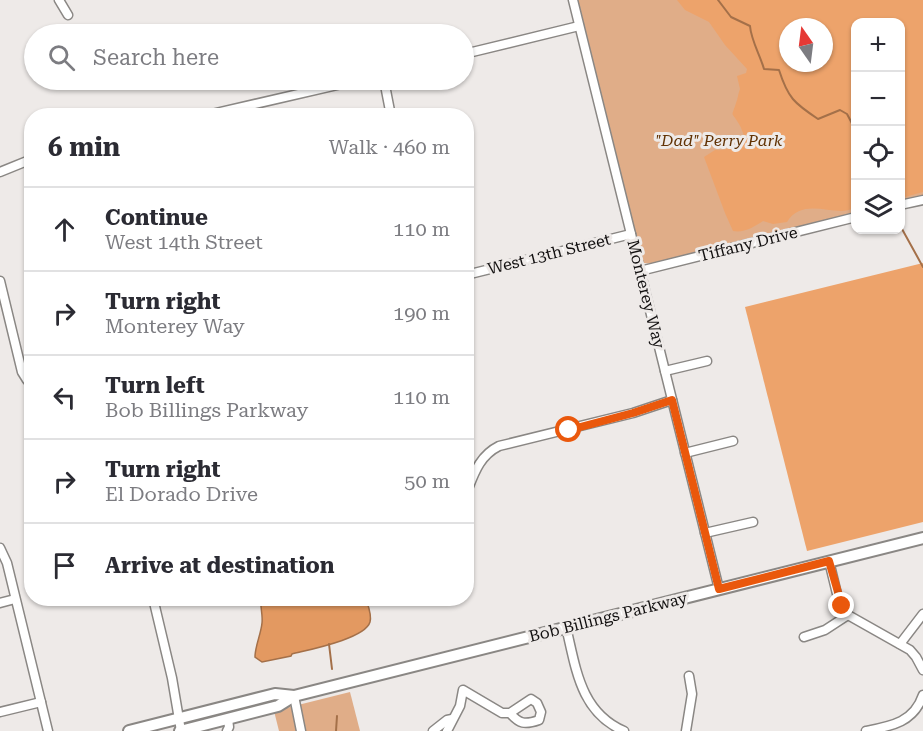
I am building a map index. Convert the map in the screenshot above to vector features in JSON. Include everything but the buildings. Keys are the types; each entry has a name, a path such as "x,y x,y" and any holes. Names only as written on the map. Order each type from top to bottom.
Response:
{"main road":[{"name":"Bob Billings Parkway","path":"181,731 278,706 294,696 923,538"},
{"name":"Bob Billings Parkway","path":"129,731 275,694 294,696"}],"street":[{"path":"59,0 68,15"},
{"name":"Monterey Way","path":"573,0 719,589"},
{"path":"474,52 579,26"},
{"path":"238,108 316,90"},
{"path":"386,90 389,108"},
{"path":"0,172 24,162"},
{"path":"905,205 923,200"},
{"name":"Tiffany Drive","path":"640,271 851,218"},
{"name":"West 13th Street","path":"474,273 631,234"},
{"path":"0,282 24,374"},
{"path":"665,372 707,361"},
{"path":"474,476 480,462 492,450 505,444 633,413 672,400"},
{"path":"685,453 733,441"},
{"path":"705,533 753,522"},
{"path":"0,548 7,563 48,731"},
{"path":"829,561 838,597 848,615 900,644 916,657 923,670"},
{"path":"0,603 15,599"},
{"path":"155,606 172,678 181,731"},
{"path":"900,644 923,614"},
{"path":"804,637 825,630 848,615"},
{"path":"566,627 580,685 587,700 601,717 624,731"},
{"path":"686,731 692,694 689,676"},
{"path":"447,731 460,706 464,690 502,713 510,713"},
{"path":"866,731 906,720 916,710 923,695"},
{"path":"294,696 301,731"},
{"path":"0,712 41,702"},
{"path":"227,731 228,719"},
{"path":"434,731 447,720 452,719"}],"green space":[{"name":"\"Dad\" Perry Park","path":"578,0 923,0 923,196 905,201 905,18 851,18 851,214 653,264 644,263"},
{"path":"350,692 360,731 279,731 274,711"}],"shaded area":[{"path":"677,0 923,0 923,192 905,197 905,18 851,18 851,209 841,211 805,209 792,215 787,222 773,224 763,221 745,230 733,231 704,157 715,150 732,148 745,137 733,113 740,89 737,76 746,73 747,69 725,45 709,22 685,10"},
{"path":"923,263 923,522 807,551 745,307"},
{"path":"261,606 368,606 370,613 370,622 366,628 347,639 262,662 255,657 262,623"}],"waterway":[{"path":"718,0 731,17 750,26 764,69 779,70 789,94 797,104 818,119 840,110 847,114 853,126"},
{"path":"905,234 923,267"},
{"path":"329,644 332,669"},
{"path":"336,731 337,716"}],"route":[{"path":"569,430 672,400 719,589 829,561 842,606"}]}
